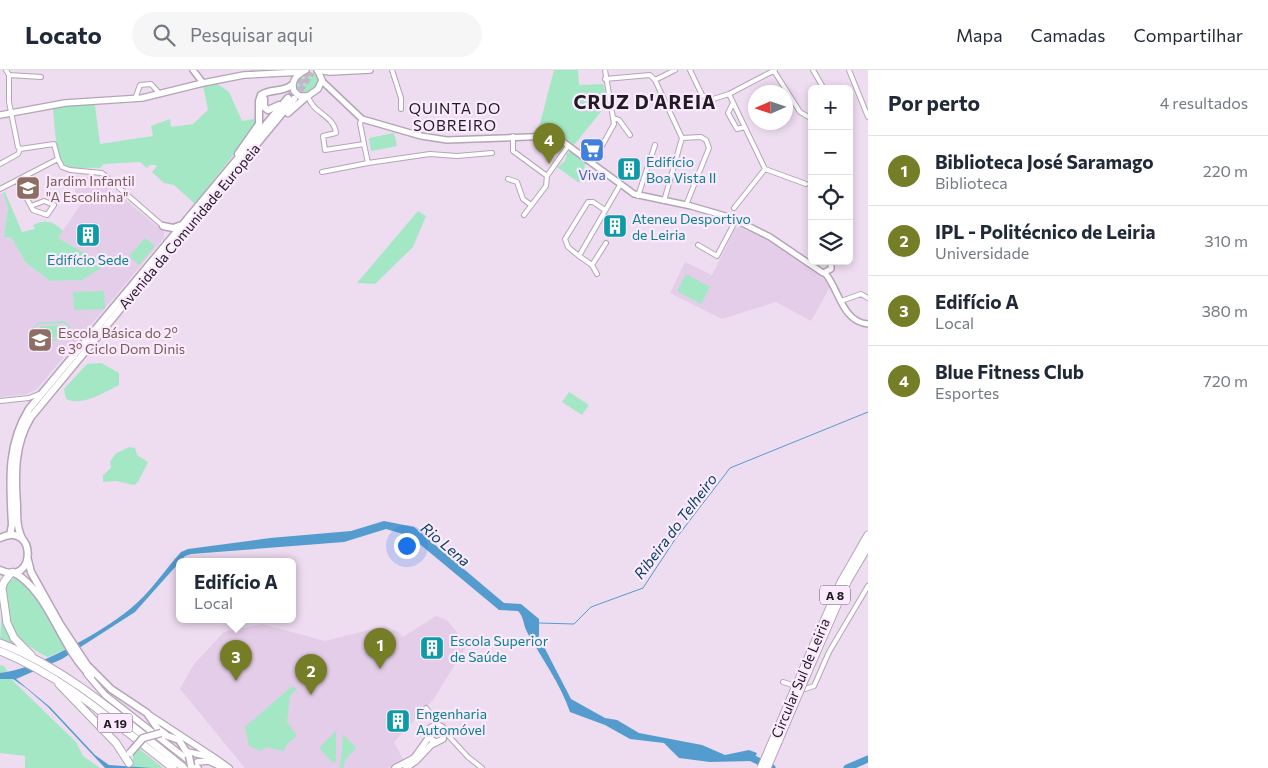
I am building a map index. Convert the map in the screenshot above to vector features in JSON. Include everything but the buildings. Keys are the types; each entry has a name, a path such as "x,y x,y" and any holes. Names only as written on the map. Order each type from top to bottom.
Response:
{"highway":[{"name":"Circular Sul de Leiria","path":"767,768 841,582 868,535"},
{"name":"Circular Sul de Leiria","path":"761,768 848,580 868,546"},
{"path":"12,572 2,586 5,612 14,638 26,652"},
{"path":"0,644 26,652"},
{"name":"A 19","path":"0,651 56,680 173,768"},
{"name":"A 19","path":"26,652 66,678 184,768"},
{"path":"56,680 116,743 129,766"}],"main road":[{"path":"317,70 330,72 370,70"},
{"path":"317,70 322,80"},
{"path":"0,115 65,103 135,100 203,83 259,72 284,74 304,71"},
{"path":"223,178 226,169 259,124 259,101 261,95 267,91 284,90 293,84 304,71"},
{"path":"217,195 232,181 291,109 318,89 322,80 330,72"},
{"path":"284,74 293,84 293,97 307,96"},
{"name":"Avenida da Comunidade Europeia","path":"4,536 12,525 9,470 13,445 25,416 166,244 293,97"},
{"name":"Avenida da Comunidade Europeia","path":"64,636 31,572 28,549 18,528 15,472 18,445 27,424 40,404 217,195 293,97"},
{"path":"163,226 173,228 185,223"},
{"path":"163,226 168,236 166,244"},
{"path":"4,536 23,540"},
{"path":"12,572 22,568 28,560"},
{"path":"0,570 12,572 27,581 38,592 81,666 105,694 197,765 209,761 223,768"},
{"path":"77,657 111,689 229,768"},
{"path":"81,666 108,691 146,718 150,726 148,736"},
{"path":"147,713 163,734 179,740 189,754 190,768"},
{"path":"395,768 414,758 429,737 428,732 432,726 442,728 443,739 436,742 416,762 406,768"},
{"path":"129,766 130,753 140,740 148,736 163,734"},
{"path":"429,737 436,742"},
{"path":"189,754 215,758"}],"street":[{"path":"6,70 9,75 8,96 11,113 20,149"},
{"path":"193,70 203,83"},
{"path":"392,70 401,98 401,109"},
{"path":"592,164 612,131 614,118 605,79 605,70"},
{"path":"654,80 675,70"},
{"path":"690,70 706,98 712,100 729,94 775,70 800,112 808,117"},
{"path":"813,70 822,85"},
{"path":"849,70 868,118"},
{"path":"9,75 41,77"},
{"path":"605,79 648,75 654,80 682,138 664,201"},
{"path":"322,80 362,119 379,126 442,140 553,135 620,185 638,196 686,205 736,220 767,235 808,260"},
{"path":"135,100 140,85 151,84 160,94"},
{"path":"318,89 331,90"},
{"path":"729,94 765,169 806,184"},
{"path":"307,96 311,106 331,120 336,127 336,133 323,136 325,150 364,144"},
{"path":"733,103 728,113 737,129 745,127"},
{"path":"614,118 619,120 630,135"},
{"path":"362,119 360,123 368,163"},
{"path":"513,136 513,151 547,176"},
{"path":"682,138 701,137 706,140 709,148 686,205"},
{"path":"20,149 53,144 56,147 61,165 67,169 102,173 163,226"},
{"path":"638,196 655,145"},
{"path":"524,215 546,186 547,176 568,146"},
{"path":"0,164 18,154 20,149"},
{"path":"322,172 425,154 457,156 492,153"},
{"path":"0,189 58,159"},
{"path":"734,208 765,169"},
{"path":"508,179 517,182 522,197 531,205"},
{"path":"17,180 31,206 34,210 47,216 54,205 42,201 31,206"},
{"path":"579,256 620,185"},
{"path":"597,274 592,265 568,247 565,239 588,202 593,202 605,210"},
{"path":"698,245 717,256 736,220"},
{"path":"592,265 606,243"},
{"path":"819,265 827,272 841,302 852,317 868,324"},
{"path":"827,272 832,267 831,265"},
{"path":"841,302 861,294 868,298"},
{"path":"0,401 29,398 43,392"},
{"path":"783,682 805,689 814,686 829,652 868,586"},
{"path":"426,708 451,739 468,757 482,768"},
{"path":"432,726 434,717"},
{"path":"443,739 451,739"}],"shaded area":[{"path":"98,175 113,187 112,190 116,195 121,193 122,197 164,232 164,238 37,389 27,394 0,397 0,194 3,193 8,207 4,237 12,238 25,262 50,281 82,280 105,265 58,238 81,204 76,195 74,176 97,178"},
{"path":"739,227 772,242 814,270 824,279 830,287 811,321 776,302 722,319 670,293 685,262 712,275 735,229"},
{"path":"436,616 447,620 467,645 433,700 394,742 404,761 388,768 245,768 180,689 194,664 224,632 262,624 325,641 385,626 398,632 403,637"}],"green space":[{"path":"554,70 578,70 579,85 603,84 608,103 574,145 557,133 538,131"},
{"path":"310,72 317,74 318,84 309,92 300,93 296,88 297,80"},
{"path":"216,83 229,92 242,121 259,118 252,131 195,204 174,185 164,183 152,172 157,166 155,165 150,165 147,168 140,162 104,164 100,168 77,168 65,165 59,156 53,109 71,105 95,105 100,144 153,136 151,126 170,119 171,127 193,124 208,110 203,85"},
{"path":"394,133 397,146 371,151 369,138"},
{"path":"571,152 586,163 584,167 589,171 579,183 557,167 565,161 567,153"},
{"path":"5,192 22,232 35,229 33,225 37,223 52,223 63,231 58,238 106,265 82,280 50,281 25,262 12,238 4,237 8,207 3,193"},
{"path":"418,211 426,216 413,247 375,284 357,283"},
{"path":"145,238 155,246 139,265 129,256"},
{"path":"686,274 710,287 701,304 677,291"},
{"path":"104,291 105,309 74,310 73,292"},
{"path":"64,321 71,328 71,334 66,340 39,342 33,337 32,329 37,323","holes":["64,323 69,330 65,338 39,340 34,335 34,328 39,324"]},
{"path":"63,325 63,337 40,338 40,326"},
{"path":"101,363 119,373 119,385 86,400 72,401 66,399 64,389 87,364"},
{"path":"569,392 589,405 582,415 562,402"},
{"path":"129,447 135,448 137,455 148,462 138,482 134,485 116,481 103,482 103,475 111,468 110,462 115,454"},
{"path":"15,578 31,589 51,620 66,649 48,657 36,651 18,637 12,628 5,609 6,582"},
{"path":"2,611 7,631 14,644 0,639"},
{"path":"0,665 4,666 14,682 76,742 83,756 100,768 25,768 25,756 0,753"},
{"path":"292,686 297,689 290,696 287,722 297,736 287,744 284,751 266,747 260,751 249,746 245,727"},
{"path":"336,731 336,761 333,763 319,748"},
{"path":"343,734 356,748 346,759 343,768 340,768"},
{"path":"137,747 163,768 133,768 133,756"}],"water":[{"path":"384,521 414,527 504,603 521,604 539,619 539,637 571,699 605,718 617,720 639,733 702,745 725,755 749,750 757,753 753,761 710,762 679,758 664,743 630,739 605,725 570,712 561,691 527,632 518,611 499,610 410,536 386,529 344,542 191,554 183,558 176,558 181,552 188,549 270,538 351,531"},
{"path":"176,558 176,566 135,612 62,659 16,679 50,707 95,755 109,765 152,768 105,768 48,707 13,679 0,679 0,673 31,665 86,639 130,609"}],"waterway":[{"name":"Ribeira do Telheiro","path":"539,623 574,624 591,607 643,588 674,541 730,468 868,412"},
{"name":"Rio Lena","path":"746,757 750,757 772,768"},
{"name":"Rio Lena","path":"847,768 868,759"}],"tunnel":[{"path":"288,98 310,70"},
{"path":"295,98 312,73"}],"place":[{"name":"Viva","path":"592,150"},
{"name":"Blue Fitness Club","path":"549,164"},
{"name":"Edifício Boa Vista II","path":"629,169"},
{"name":"Jardim Infantil \"A Escolinha\"","path":"28,188"},
{"name":"Ateneu Desportivo de Leiria","path":"615,226"},
{"name":"Edifício Sede","path":"88,235"},
{"name":"Escola Básica do 2º e 3º Ciclo Dom Dinis","path":"40,340"},
{"name":"Escola Superior de Saúde","path":"432,648"},
{"name":"Biblioteca José Saramago","path":"380,669"},
{"name":"Edifício A","path":"236,681"},
{"name":"IPL - Politécnico de Leiria","path":"311,695"},
{"name":"Engenharia Automóvel","path":"398,721"}],"district":[{"name":"CRUZ D'AREIA","path":"645,101"},
{"name":"QUINTA DO SOBREIRO","path":"455,116"}]}
